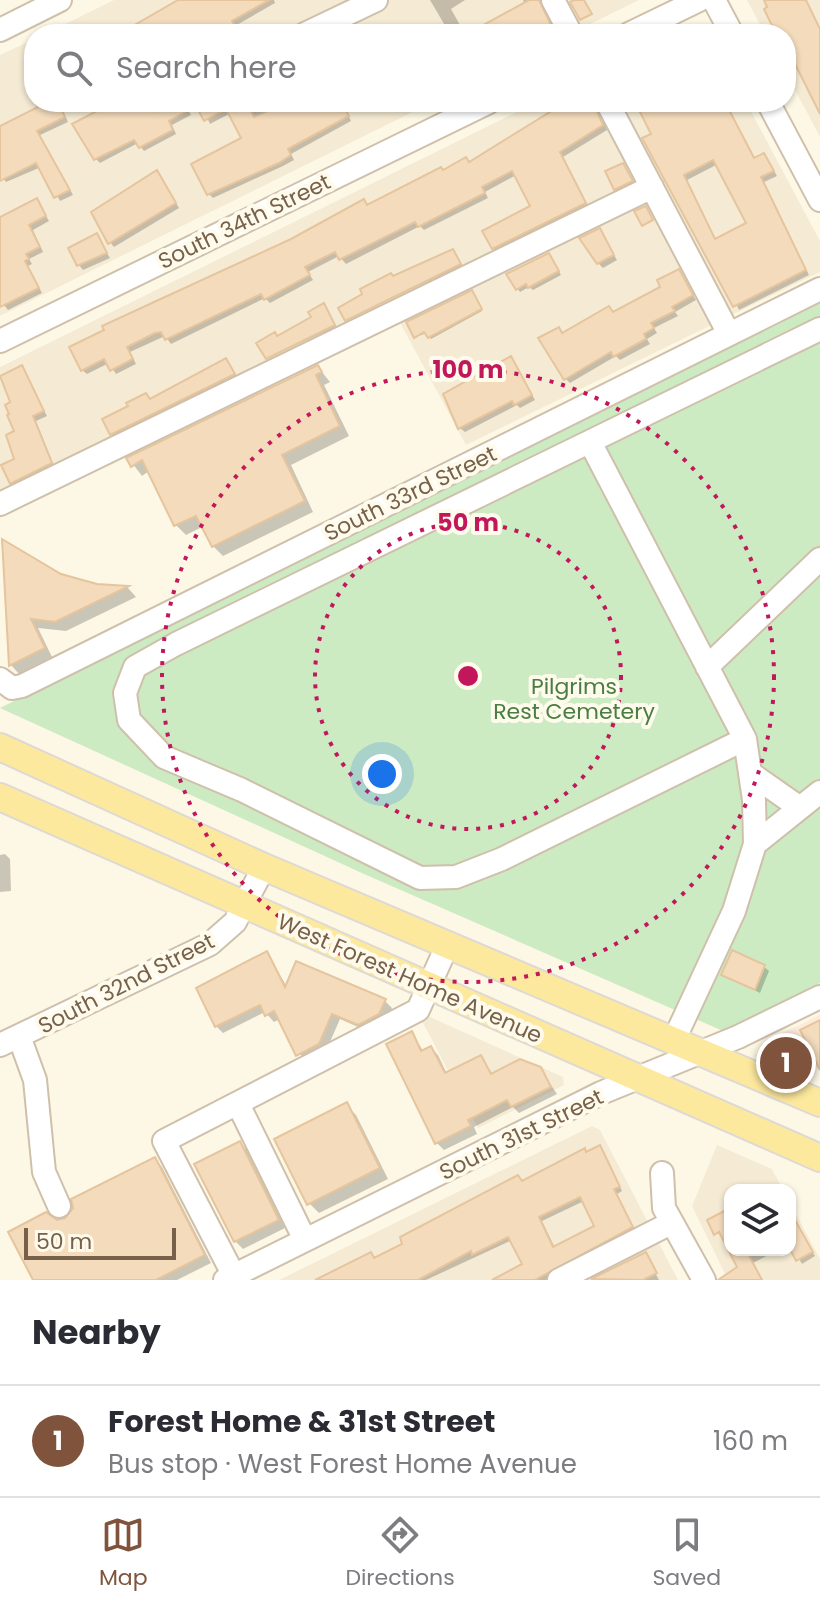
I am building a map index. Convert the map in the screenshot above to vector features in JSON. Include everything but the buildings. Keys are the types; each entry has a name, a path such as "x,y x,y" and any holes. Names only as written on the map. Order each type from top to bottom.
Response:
{"main road":[{"name":"West Forest Home Avenue","path":"0,747 264,867 820,1103"},
{"name":"West Forest Home Avenue","path":"0,797 820,1158"}],"street":[{"path":"0,30 60,0"},
{"path":"326,24 376,0"},
{"path":"553,0 566,24"},
{"path":"650,24 699,0"},
{"path":"714,0 727,24"},
{"name":"South 34th Street","path":"0,341 469,112"},
{"path":"612,112 729,334"},
{"path":"773,112 820,200"},
{"path":"0,504 652,187"},
{"name":"South 33rd Street","path":"0,679 12,688 22,686 820,289"},
{"path":"745,739 502,859 456,877 420,878 242,790 164,757 129,720 125,693 135,667 176,644 820,329"},
{"path":"590,442 745,739 750,773 755,844 734,911 673,1042"},
{"path":"707,667 820,559"},
{"path":"750,773 800,808"},
{"path":"755,844 820,792"},
{"name":"South 32nd Street","path":"9,1040 210,944 232,926 246,906 264,867"},
{"path":"230,1278 164,1141 418,1010 447,946"},
{"name":"South 31st Street","path":"230,1278 638,1078 702,1053 820,997"},
{"path":"9,1040 35,1080 44,1172 59,1206"},
{"path":"238,1104 305,1240"},
{"path":"662,1173 664,1208 704,1280"},
{"path":"559,1280 671,1223"}],"shaded area":[{"path":"114,0 639,0 590,24 65,24"},
{"path":"747,0 820,0 820,137 796,92 796,24 760,24"},
{"path":"24,44 24,112 413,112 0,316 0,55"},
{"path":"517,112 751,112 820,241 820,272 466,445 399,321 0,518 0,367"},
{"path":"820,1015 820,1070 776,1051 777,1036"},
{"path":"430,1017 563,1077 564,1085 478,1128 422,1021"},
{"path":"592,1126 600,1130 678,1280 279,1280"},
{"path":"717,1145 772,1169 780,1184 724,1184 724,1256 796,1256 796,1214 820,1259 820,1280 728,1280 692,1206"}],"green space":[{"name":"Pilgrims Rest Cemetery","path":"820,303 820,983 723,1031 364,874 0,708"}],"place":[{"name":"Forest Home & 31st Street","path":"786,1063"}]}
